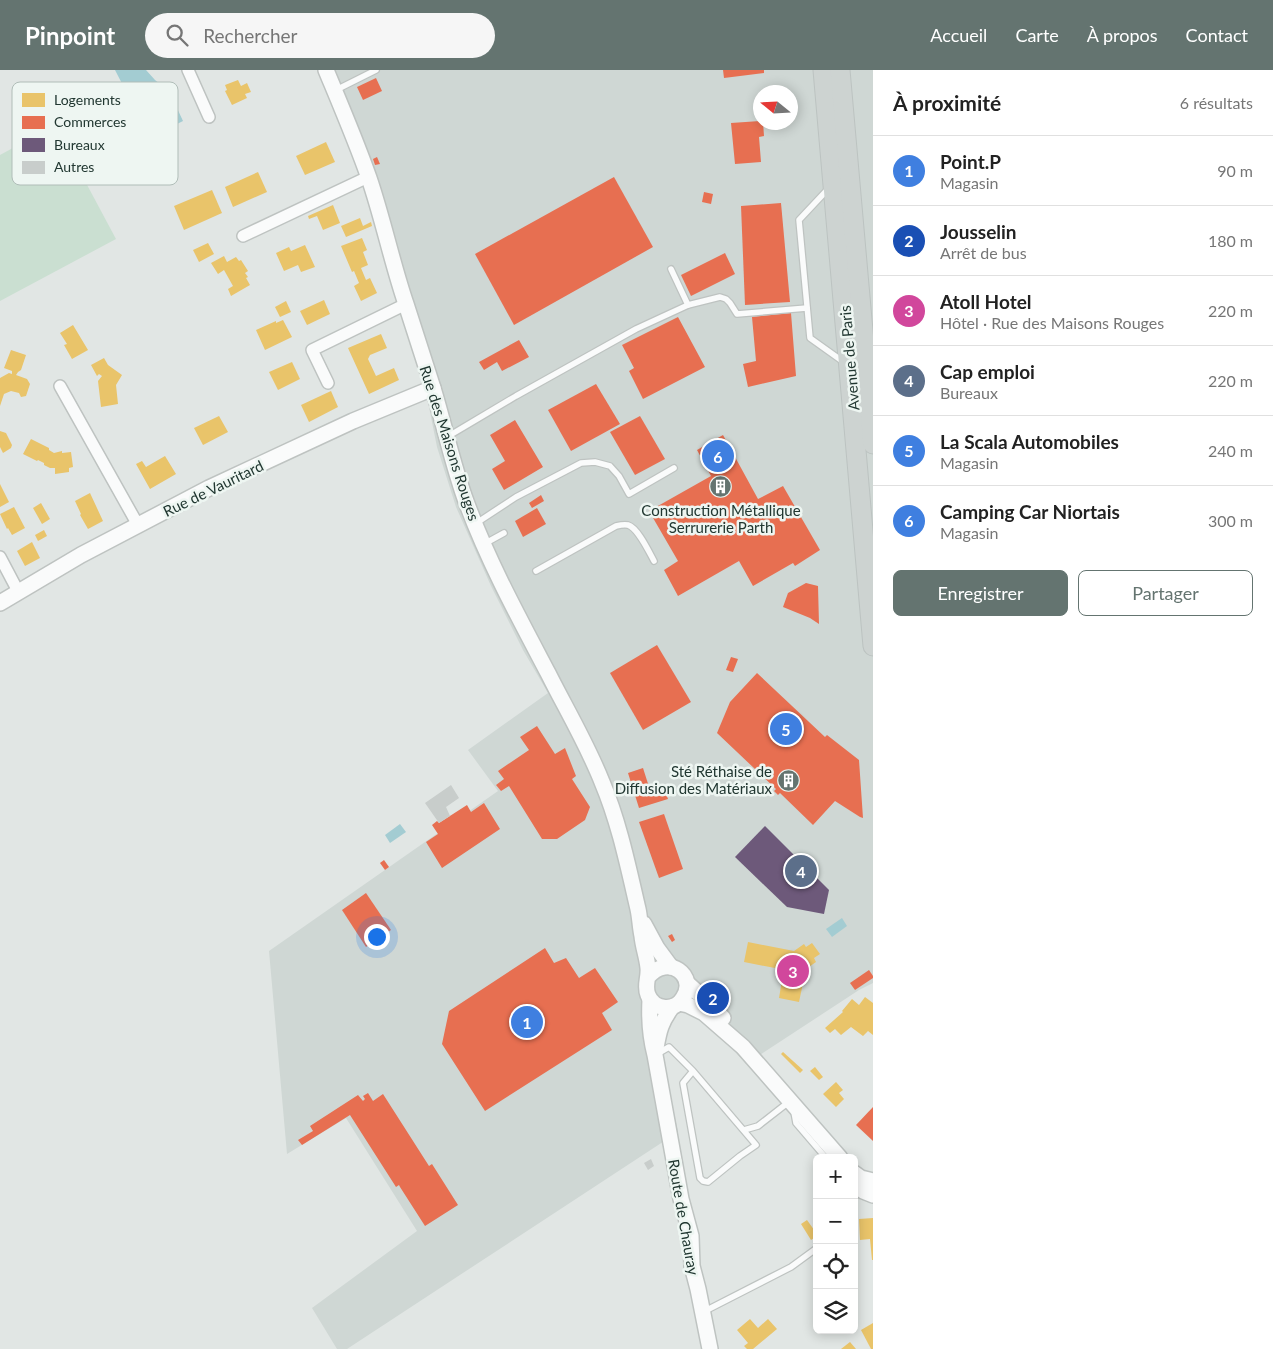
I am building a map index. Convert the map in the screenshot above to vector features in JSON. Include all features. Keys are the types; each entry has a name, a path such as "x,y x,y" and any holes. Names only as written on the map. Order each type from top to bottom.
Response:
{"main road":[{"name":"Avenue de Paris","path":"823,70 873,646"},
{"name":"Avenue de Paris","path":"840,70 863,296 873,444"}],"street":[{"path":"188,70 209,117"},
{"name":"Rue des Maisons Rouges","path":"326,70 368,177 433,388 446,438 475,524 505,591 603,782 620,834 640,917 648,977"},
{"path":"243,236 368,177"},
{"path":"328,383 312,350 406,304"},
{"path":"60,386 138,525"},
{"name":"Rue de Vauritard","path":"0,603 81,555 210,488 353,421 433,388"},
{"path":"0,557 19,593"},
{"name":"Rue des Maisons Rouges","path":"640,917 657,948 671,967"},
{"path":"743,1047 732,1028 687,983 682,973 671,967 664,966 658,968 648,977 646,989 650,1000 660,1007 688,1005 704,1012 743,1047 837,1154"},
{"path":"676,1005 685,996 687,983"},
{"name":"Route de Chauray","path":"650,1000 649,1027 651,1040 681,1199 691,1236 692,1266 710,1349"},
{"name":"Route de Chauray","path":"655,1055 660,1028 666,1015 676,1005"},
{"path":"858,1176 873,1180"},
{"path":"858,1187 863,1191 873,1194"}],"lane":[{"path":"335,91 376,70"},
{"path":"833,183 798,220 810,338 850,366"},
{"path":"671,269 688,305"},
{"path":"446,438 516,396 636,329 688,305 720,297 730,303 737,314 807,308"},
{"path":"475,524 516,497 580,463 596,462 610,466 619,476 629,494 674,468"},
{"path":"536,571 622,524 627,524 635,530 654,561"},
{"path":"484,544 504,533"},
{"path":"655,1055 669,1047 693,1071 756,1145 708,1182 703,1182 700,1178 683,1083 693,1071"},
{"path":"744,1130 758,1126 792,1103 796,1123 823,1154"},
{"path":"703,1312 792,1267 813,1251"}],"shaded area":[{"path":"335,70 873,70 873,983 859,990 746,1064 707,1020 682,1010 670,1019 661,1042 663,1064 678,1132 347,1349 337,1349 312,1308 417,1231 346,1118 287,1154 269,951 498,791 468,750 548,693 523,650 491,586 456,507 437,447 428,402 433,388"}],"green space":[{"path":"12,148 12,185 87,185 116,239 0,301 0,155"}],"water":[{"path":"115,70 146,70 158,82 121,82"},
{"path":"178,110 183,121 178,124"},
{"path":"400,824 406,832 390,843 385,835"},
{"path":"842,918 847,926 832,937 826,929"}],"building: Logements":[{"path":"238,80 241,86 247,83 251,92 245,94 247,98 232,105 225,91 227,90 225,85"},
{"path":"326,142 335,162 305,175 296,156"},
{"path":"258,172 267,192 233,207 225,187"},
{"path":"212,190 222,213 184,230 174,206"},
{"path":"333,205 340,223 323,230 317,216 309,219 308,216"},
{"path":"360,218 363,226 371,222 372,226 346,237 341,226"},
{"path":"362,238 367,250 363,252 368,265 361,268 366,280 370,278 377,293 361,301 354,286 359,283 341,246"},
{"path":"208,243 214,254 199,262 193,250"},
{"path":"305,245 315,267 301,272 298,265 284,271 276,253 289,247 291,251"},
{"path":"224,256 227,262 236,257 239,261 241,260 248,271 245,273 250,285 231,296 228,289 233,286 224,270 218,274 211,263"},
{"path":"324,300 330,314 307,325 300,311"},
{"path":"286,301 291,312 280,317 275,307"},
{"path":"283,320 292,337 265,350 256,330"},
{"path":"73,325 88,350 72,359 64,345 67,344 60,333"},
{"path":"381,334 387,348 370,355 368,359 376,376 394,368 399,380 369,394 348,348"},
{"path":"11,350 26,355 21,370 16,375 27,379 30,384 26,396 21,397 19,393 11,391 4,394 0,406 0,378 9,373 12,374 12,371 4,368"},
{"path":"104,358 108,365 122,375 116,385 118,404 101,407 98,381 102,376 99,374 97,376 91,365"},
{"path":"292,362 300,379 278,390 269,372"},
{"path":"331,391 338,407 309,422 301,405"},
{"path":"219,416 228,432 203,445 194,428"},
{"path":"0,431 6,433 12,445 11,448 3,453 0,447"},
{"path":"31,439 49,448 54,453 62,451 62,453 71,452 73,467 69,468 69,472 55,474 55,468 50,468 44,465 44,463 23,454"},
{"path":"165,456 176,474 150,489 136,464 142,461 146,467"},
{"path":"0,484 9,502 0,507"},
{"path":"90,493 103,521 88,529 75,501"},
{"path":"41,503 50,519 42,524 33,508"},
{"path":"14,507 25,528 12,535 0,514"},
{"path":"44,530 47,536 38,541 35,535"},
{"path":"32,542 40,558 25,566 17,551"},
{"path":"748,942 794,951 804,944 806,947 812,943 820,954 814,958 816,962 806,969 799,1002 779,998 783,974 780,973 780,969 744,962"},
{"path":"865,997 873,1003 873,1035 868,1031 863,1036 851,1027 841,1035 835,1029 830,1033 825,1028 843,1012 852,999 859,1005"},
{"path":"783,1052 803,1070 800,1073 781,1054"},
{"path":"815,1067 823,1077 819,1080 810,1071"},
{"path":"836,1082 843,1090 839,1093 844,1099 836,1107 823,1094"},
{"path":"873,1218 872,1260 870,1239 860,1240 859,1219"},
{"path":"807,1220 813,1228 813,1239 811,1240 801,1224"},
{"path":"750,1319 758,1328 768,1319 777,1329 753,1349 747,1349 744,1346 748,1343 737,1330"},
{"path":"873,1323 873,1349 871,1349 861,1330"},
{"path":"850,1342 856,1349 841,1349"}],"building: Commerces":[{"path":"723,70 764,70 764,73 724,78"},
{"path":"376,78 382,91 363,100 357,87"},
{"path":"753,121 753,130 764,130 764,136 759,137 761,162 735,164 731,123"},
{"path":"377,157 380,164 375,165 373,159"},
{"path":"614,177 653,247 514,325 475,254"},
{"path":"704,192 713,194 711,204 702,202"},
{"path":"781,203 790,302 745,305 741,206"},
{"path":"725,253 735,274 691,296 681,275"},
{"path":"791,313 796,376 748,387 743,364 756,361 752,317"},
{"path":"678,317 705,367 643,399 629,371 634,368 622,345"},
{"path":"519,340 529,357 502,371 497,362 484,370 479,362"},
{"path":"596,384 620,424 571,451 548,410"},
{"path":"640,416 665,459 635,475 610,432"},
{"path":"515,420 543,467 504,490 492,469 505,461 490,435"},
{"path":"723,435 758,499 783,486 820,550 795,566 793,563 753,586 739,561 678,596 664,570 678,561 649,511 711,476 697,450"},
{"path":"541,495 544,501 532,508 529,503"},
{"path":"537,508 546,524 523,537 515,521"},
{"path":"806,583 818,586 819,624 810,618 783,607 788,593"},
{"path":"657,645 691,702 643,730 610,673"},
{"path":"731,657 738,659 733,672 726,670"},
{"path":"757,673 825,737 827,735 859,760 863,818 835,801 813,825 780,793 778,795 774,791 776,789 717,733 730,702"},
{"path":"537,726 555,754 565,748 576,776 572,779 590,807 585,820 557,839 542,839 509,786 501,791 496,785 504,779 498,771 529,750 520,737"},
{"path":"643,768 650,790 663,786 668,799 639,808 628,773"},
{"path":"484,803 500,829 442,868 426,842 438,834 432,825 437,821 439,823 467,805 471,812"},
{"path":"664,814 683,869 659,878 639,822"},
{"path":"384,860 389,867 385,870 380,863"},
{"path":"366,893 391,930 366,947 342,910"},
{"path":"672,934 675,940 672,942 668,936"},
{"path":"545,948 554,963 566,958 579,978 595,968 618,1002 602,1013 612,1030 485,1111 442,1044 449,1011"},
{"path":"869,970 873,978 855,990 850,983"},
{"path":"368,1093 373,1101 383,1094 429,1166 432,1164 458,1205 425,1226 399,1185 396,1187 350,1115 302,1145 298,1140 313,1131 310,1126 358,1095 363,1101 365,1099 363,1096"},
{"path":"873,1107 873,1141 856,1125"}],"building: Bureaux":[{"path":"765,826 829,890 824,914 787,907 735,857"}],"building: Autres":[{"path":"451,785 459,798 446,807 450,816 439,823 425,803"},
{"path":"651,1159 654,1166 648,1170 644,1163"}],"place":[{"name":"Camping Car Niortais","path":"718,456"},
{"name":"Construction Métallique Serrurerie Parth","path":"721,487"},
{"name":"La Scala Automobiles","path":"786,729"},
{"name":"Sté Réthaise de Diffusion des Matériaux","path":"788,780"},
{"name":"Cap emploi","path":"801,871"},
{"name":"Atoll Hotel","path":"793,971"},
{"name":"Jousselin","path":"713,998"},
{"name":"Point.P","path":"527,1022"}]}
